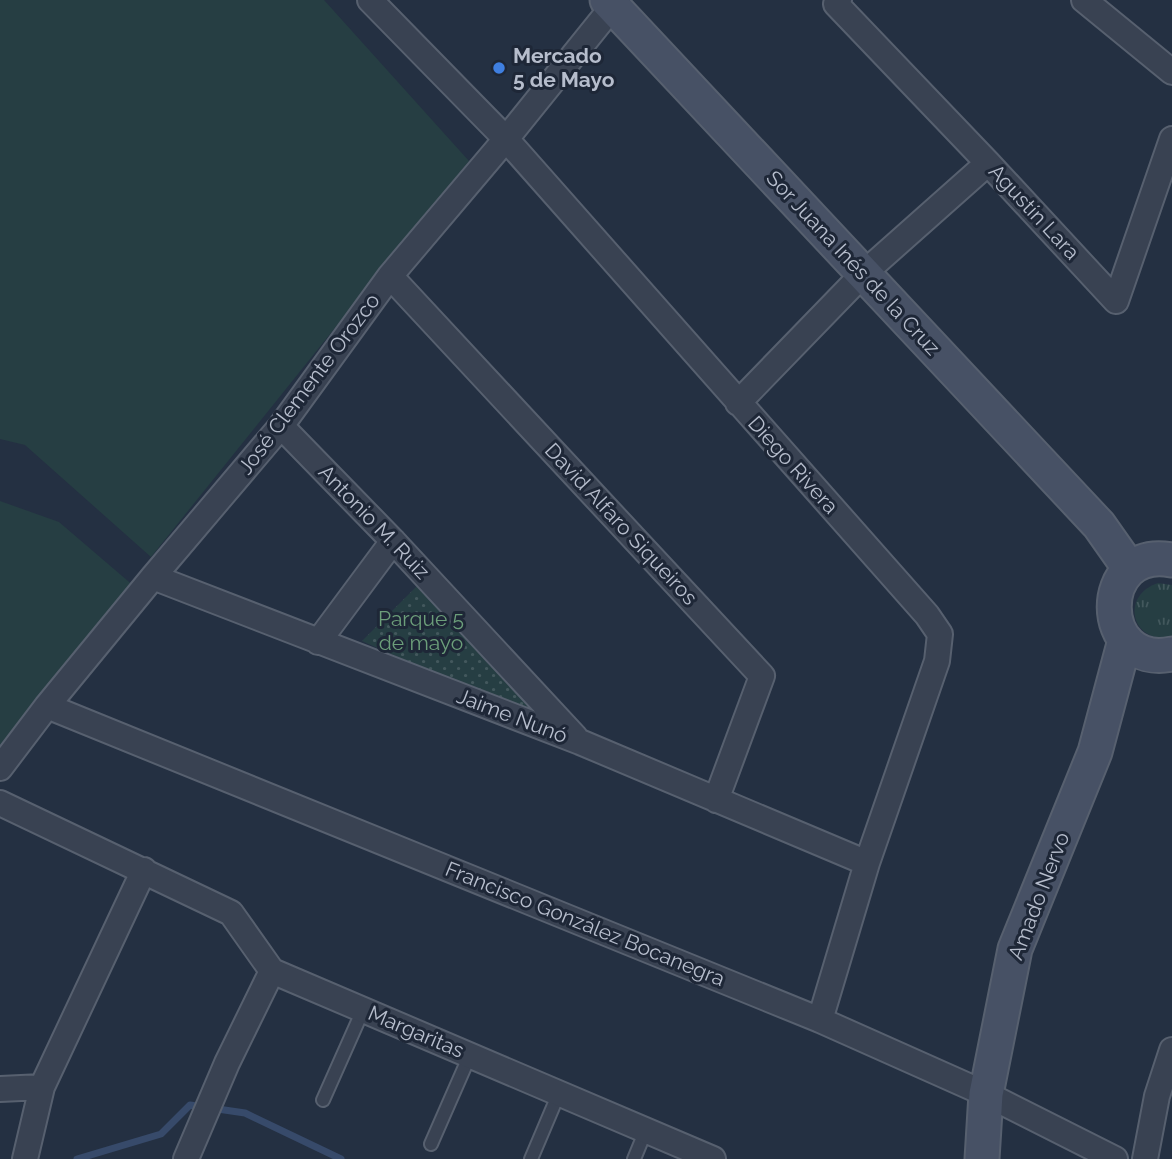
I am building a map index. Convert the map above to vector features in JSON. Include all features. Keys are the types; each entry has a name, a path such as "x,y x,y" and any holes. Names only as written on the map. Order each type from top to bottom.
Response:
{"main road":[{"name":"Sor Juana Inés de la Cruz","path":"613,2 1099,525 1130,569"},
{"path":"1172,560 1162,558 1145,561 1130,569 1118,584 1112,603 1115,623 1125,640 1142,652 1162,656 1172,654"},
{"name":"Amado Nervo","path":"982,1159 986,1094 1015,949 1096,752 1125,640"}],"street":[{"name":"Diego Rivera","path":"370,0 506,139 927,615 940,634 937,660 867,863 820,1020"},
{"name":"Agustín Lara","path":"839,0 836,4 1116,301 1172,139"},
{"path":"1084,0 1172,72"},
{"name":"José Clemente Orozco","path":"2,760 281,426 390,276 506,139 613,2"},
{"path":"738,403 863,274 988,163"},
{"name":"David Alfaro Siqueiros","path":"390,276 762,676 716,800"},
{"name":"Antonio M. Ruiz","path":"281,426 393,541 580,742"},
{"path":"318,642 393,541"},
{"name":"Jaime Nunó","path":"153,577 580,742 867,863"},
{"name":"Francisco González Bocanegra","path":"47,706 820,1020 986,1094 1115,1159"},
{"path":"0,803 231,913 272,971 187,1156"},
{"path":"28,1149 42,1087 144,870"},
{"name":"Margaritas","path":"272,971 713,1159"},
{"path":"1145,1159 1157,1096 1172,1050"},
{"path":"0,1090 42,1087"},
{"path":"1157,1096 1172,1116"}],"lane":[{"path":"323,1100 363,1010"},
{"path":"431,1144 470,1055"},
{"path":"531,1159 559,1093"},
{"path":"634,1159 646,1130"}],"green space":[{"path":"0,0 324,0 469,161 151,557 25,445 0,439"},
{"path":"0,501 59,522 135,587 0,745"},
{"name":"Parque 5 de mayo","path":"422,581 541,721 362,641"},
{"path":"1158,583 1172,585 1172,637 1158,638 1147,634 1135,618 1138,598 1146,589"}],"waterway":[{"path":"77,1159 161,1134 190,1105 245,1113 341,1159"}],"place":[{"name":"Mercado 5 de Mayo","path":"499,68"}]}
